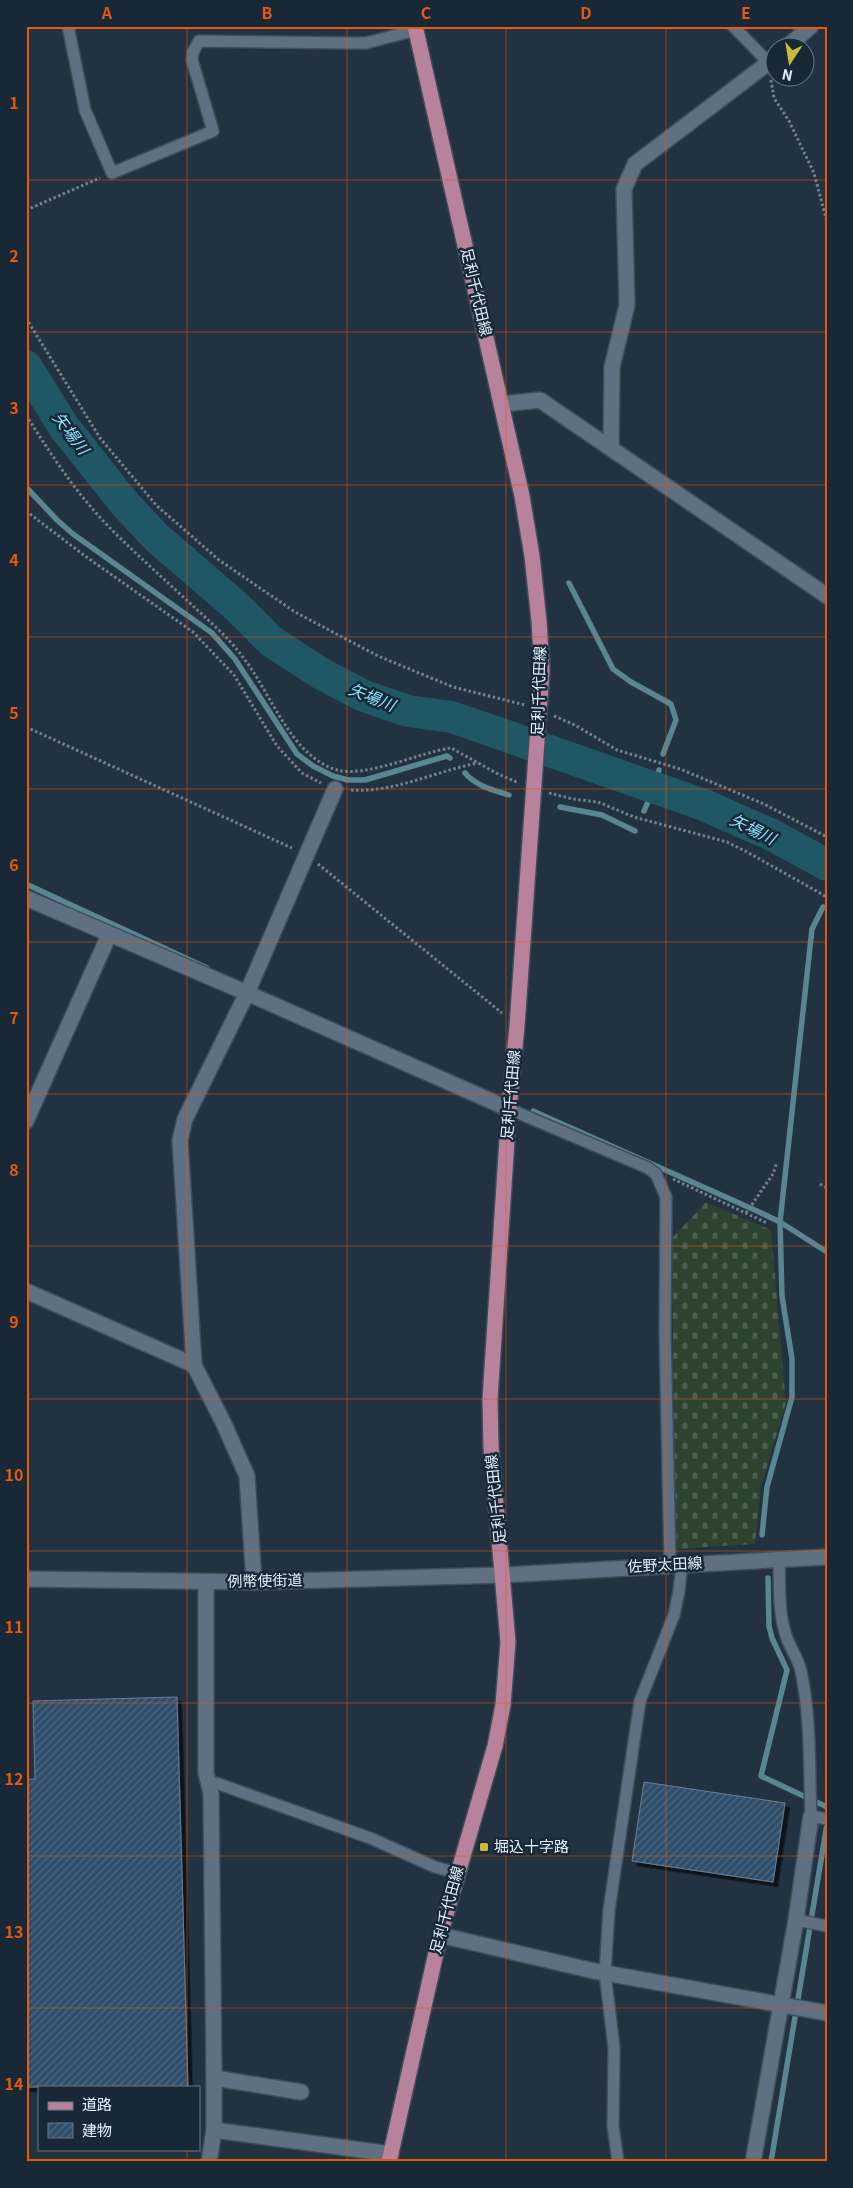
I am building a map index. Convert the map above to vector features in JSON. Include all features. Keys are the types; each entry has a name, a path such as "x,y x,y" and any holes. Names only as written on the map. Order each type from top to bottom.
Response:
{"main road":[{"name":"足利千代田線","path":"390,2158 440,1935 495,1746 503,1705 508,1642 491,1447 490,1399 509,1109 517,1026 542,670 536,588 522,496 415,28"}],"street":[{"path":"797,38 811,26"},
{"path":"611,448 612,367 627,305 624,189 635,164 766,65"},
{"path":"502,404 540,400 827,596"},
{"path":"254,1582 247,1476 224,1424 194,1365 180,1140 185,1119 246,993 335,789"},
{"path":"26,898 509,1109"},
{"path":"26,1121 109,935"},
{"path":"26,1291 194,1365"},
{"name":"佐野太田線","path":"503,1575 827,1557"},
{"name":"例幣使街道","path":"26,1579 206,1583 503,1575"},
{"path":"206,1583 206,1773 211,1793 214,2078 214,2130 209,2162"},
{"path":"753,2162 796,1920 811,1816"},
{"path":"440,1935 604,1973 827,2013"},
{"path":"214,2078 301,2092"},
{"path":"214,2130 390,2158"}],"lane":[{"path":"68,26 85,110 112,173 213,131 192,60 193,52 199,41 352,43 366,42 415,28"},
{"path":"733,26 766,55"},
{"path":"509,1109 648,1168 656,1174 666,1198 665,1331 676,1564 679,1591 674,1615 640,1701 614,1873 604,1957 604,1973 614,2048 613,2126 618,2162"},
{"path":"779,1560 782,1621 785,1635 798,1662 803,1686 808,1726 811,1816 827,1819"},
{"path":"208,1782 219,1784 370,1838 435,1867 457,1873"},
{"path":"796,1920 827,1926"}],"path":[{"path":"773,88 774,98 789,121 814,173 827,222"},
{"path":"26,210 112,173"},
{"path":"26,318 106,445 156,505 219,560 295,612 378,656 453,687 575,725 617,750 657,760 688,772 764,804 827,836"},
{"path":"26,415 71,484 111,530 220,632 242,656 293,736 310,755 339,770 376,768 451,748 500,776 534,785 573,799 598,802 634,817 727,842 827,897"},
{"path":"26,510 86,556 193,632 234,675 277,746 302,773 335,789 359,791 389,787 452,768 478,763"},
{"path":"26,727 306,854 517,1026"},
{"path":"746,1212 773,1174 777,1162"},
{"path":"656,1174 665,1176 767,1223"},
{"path":"820,1184 827,1188"}],"green space":[{"path":"706,1202 771,1230 786,1403 761,1487 755,1544 675,1549 672,1238"}],"building":[{"path":"177,1697 188,2086 26,2087 26,1779 35,1779 33,1701"},
{"path":"644,1782 785,1803 773,1882 632,1861"}],"waterway":[{"name":"矢場川","path":"26,366 64,427 125,504 157,538 236,606 271,641 320,673 364,696 408,711 452,717 704,805 772,835 827,865"},
{"path":"26,487 73,534 212,633 235,659 297,754 313,766 333,776 348,780 365,780 447,756 450,758"},
{"path":"569,583 613,669 631,682 671,704 676,720 663,754"},
{"name":"矢場川","path":"644,811 659,770"},
{"path":"465,773 480,784 509,795"},
{"path":"560,807 602,815 635,831"},
{"path":"26,884 207,968"},
{"path":"762,1535 767,1487 792,1397 792,1359 782,1296 780,1222 812,929 823,907"},
{"path":"533,1111 780,1222 827,1252"},
{"path":"768,1578 769,1626 772,1638 787,1670 761,1776 827,1807"},
{"path":"771,2162 827,1824"}],"place":[{"name":"堀込十字路","path":"484,1847"}]}
